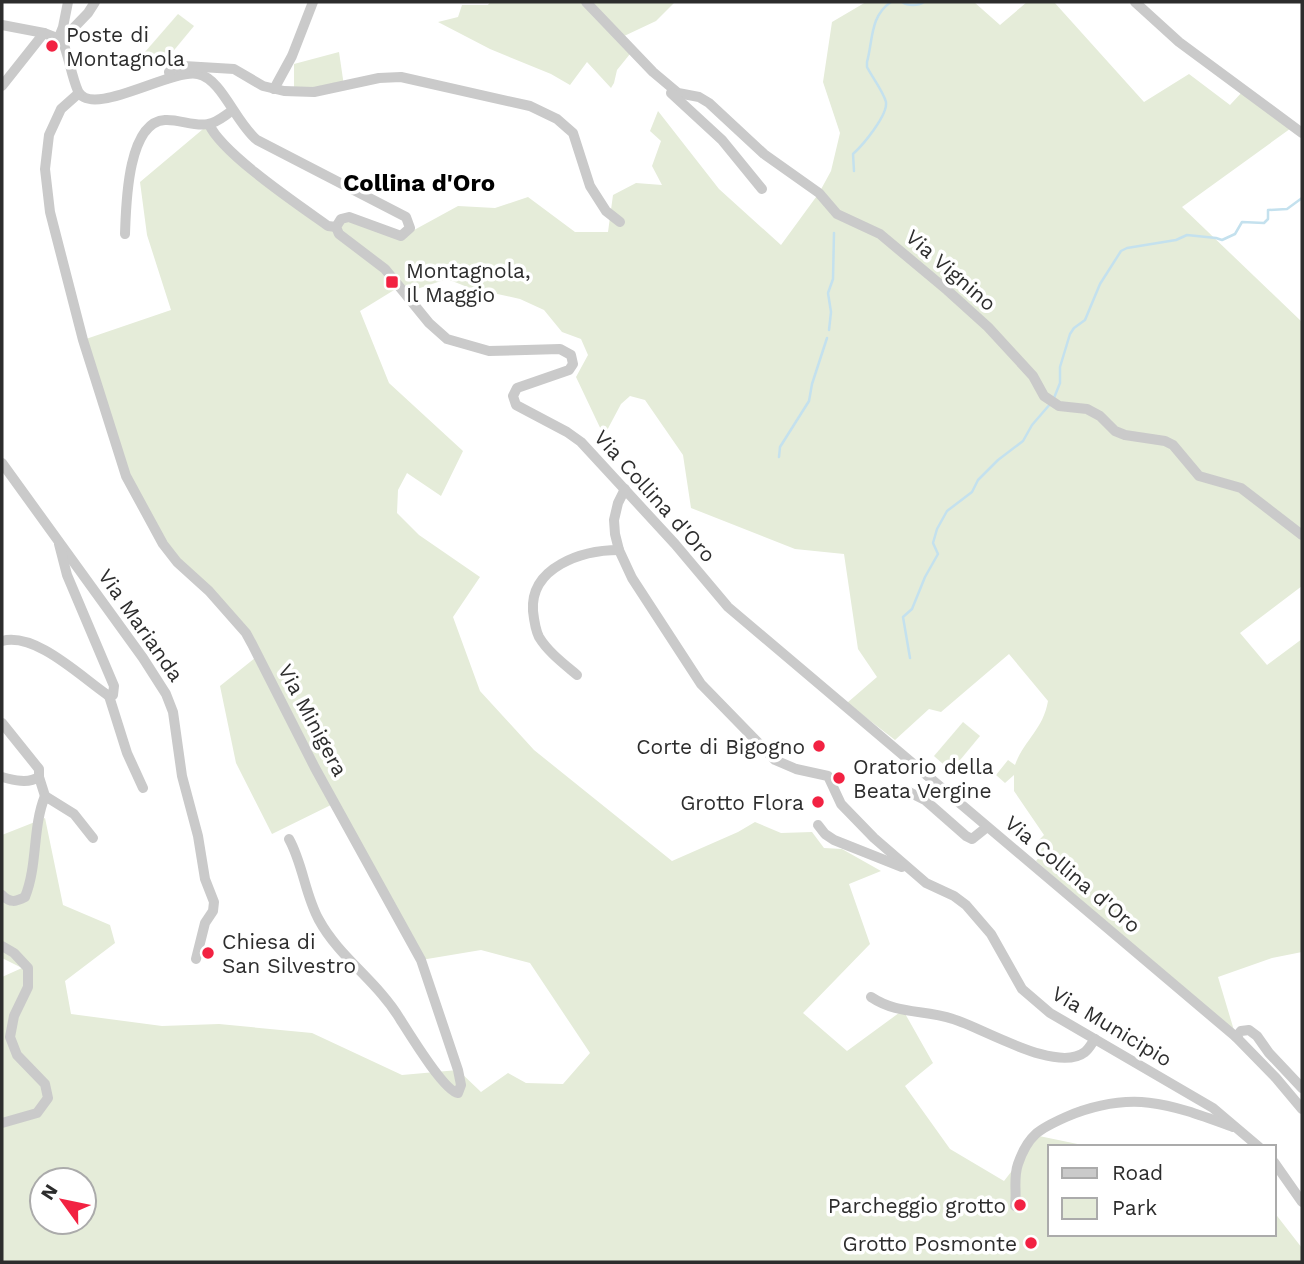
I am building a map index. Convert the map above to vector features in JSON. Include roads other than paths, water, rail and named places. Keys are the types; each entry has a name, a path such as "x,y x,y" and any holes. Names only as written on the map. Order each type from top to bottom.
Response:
{"street":[{"path":"68,2 60,39 79,93 87,100 112,98 170,76 198,74 210,79 222,92 245,130 257,140 406,217 410,228 405,234 397,236 349,217 341,219 336,227 328,226 262,177 220,141 209,124"},
{"path":"60,39 88,13 95,2"},
{"path":"274,89 292,56 313,2"},
{"name":"Via Vignino","path":"586,2 653,72 678,93 699,97 709,103 764,154 819,193 838,214 880,234 988,327 1033,376 1044,396 1056,404 1087,408 1115,431 1125,435 1166,441 1173,445 1199,476 1241,488 1302,535"},
{"path":"1135,2 1179,42 1302,133"},
{"path":"2,25 60,39"},
{"path":"2,86 7,70 44,33"},
{"path":"170,76 169,72 173,67 223,67 234,69 263,86 314,92 379,78 401,77 530,106 557,119 573,133 590,186 606,211 620,222"},
{"path":"653,72 657,80 722,140 762,190"},
{"name":"Via Minigera","path":"79,93 61,109 49,135 46,169 50,212 83,340 126,476 163,544 177,562 209,591 246,633 252,644 315,768 424,967 458,1070 461,1086 458,1093 451,1091 428,1063 391,1006 318,919 289,839"},
{"path":"125,234 129,176 135,154 145,134 154,124 164,120 209,124 232,111"},
{"name":"Via Collina d'Oro","path":"336,227 339,234 385,270 429,323 447,339 488,351 567,351 573,359 569,370 522,384 513,393 513,400 520,408 575,437 625,489 728,607 1236,1037 1302,1109"},
{"name":"Via Marianda","path":"2,463 166,694 177,727 182,776 198,836 205,879 214,902 212,913 205,923 196,959"},
{"path":"578,675 553,653 540,637 534,623 534,593 543,577 563,562 602,550 619,550 614,520 625,489"},
{"path":"58,541 67,575 114,686 113,695 109,696"},
{"name":"Via Municipio","path":"619,550 632,578 701,684 779,762 815,775 828,776 846,809 906,867 926,883 954,896 966,905 991,934 1029,997 1050,1013 1213,1108 1257,1145"},
{"path":"2,641 22,640 39,647 109,696 121,737 143,788"},
{"path":"2,723 39,769 38,777 45,796 74,814 93,838"},
{"path":"2,777 33,780 38,777"},
{"path":"903,789 925,800 972,839 987,827"},
{"path":"2,895 7,900 16,901 25,897 30,885 38,812 45,796"},
{"path":"818,825 834,840 897,866 906,867"},
{"path":"2,946 14,953 28,968 28,987 13,1016 10,1037 17,1055 45,1084 48,1098 37,1112 2,1124"},
{"path":"871,997 890,1008 950,1017 1043,1056 1080,1055 1087,1051 1095,1039"},
{"path":"1236,1037 1241,1031 1249,1030 1257,1036 1302,1088"},
{"path":"1016,1206 1014,1178 1029,1141 1042,1127 1087,1108 1136,1101 1167,1104 1240,1129"},
{"path":"1276,1166 1302,1202"}],"waterway":[{"path":"854,171 853,154 874,130 886,108 885,98 867,67 867,62 876,21 891,2"},
{"path":"902,2 913,5 924,2"},
{"path":"1054,398 1060,383 1060,367 1070,334 1085,320 1100,284 1121,251 1176,240 1187,235 1222,240 1235,234 1242,222 1264,223 1268,219 1268,210 1287,209 1302,198"},
{"path":"829,330 831,312 828,293 833,279 834,233"},
{"path":"779,457 780,447 809,401 827,338"},
{"path":"910,658 903,617 912,609 938,554 933,543 937,529 947,511 972,492 978,480 1023,441 1032,425 1051,403"}],"place":[{"name":"Poste di Montagnola","path":"52,46"},
{"name":"Montagnola, Il Maggio","path":"392,282"},
{"name":"Corte di Bigogno","path":"819,746"},
{"name":"Oratorio della Beata Vergine","path":"839,778"},
{"name":"Grotto Flora","path":"818,802"},
{"name":"Chiesa di San Silvestro","path":"208,953"},
{"name":"Parcheggio grotto","path":"1020,1205"},
{"name":"Grotto Posmonte","path":"1031,1243"}],"district":[{"name":"Collina d'Oro","path":"419,183"}]}
